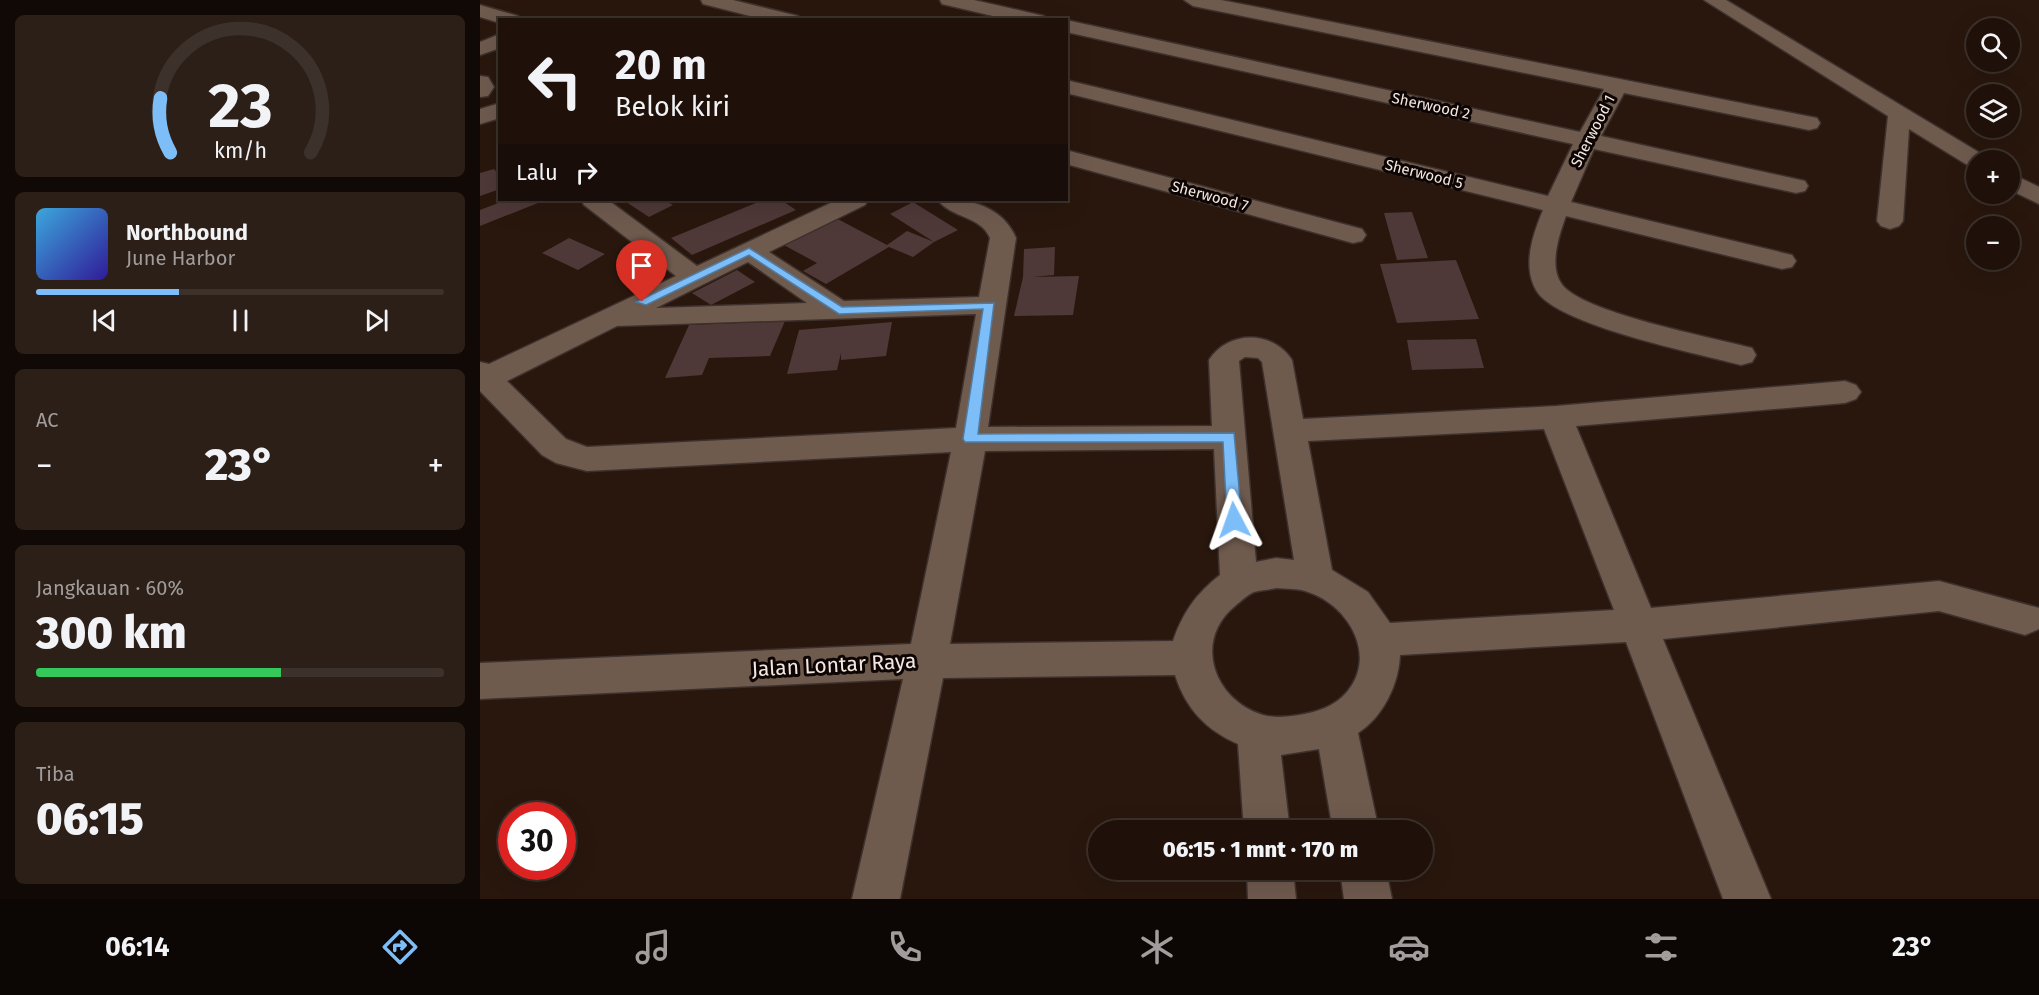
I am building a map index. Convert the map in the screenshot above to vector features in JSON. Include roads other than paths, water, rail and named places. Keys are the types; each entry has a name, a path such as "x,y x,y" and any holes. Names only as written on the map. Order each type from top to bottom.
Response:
{"street":[{"path":"486,0 512,14"},
{"path":"710,0 783,18"},
{"path":"949,0 1027,18"},
{"name":"Sherwood 1","path":"1192,0 1617,85 1586,140 1556,206 1540,267 1548,288 1564,301 1590,314 1742,355"},
{"path":"1713,0 1966,154"},
{"path":"480,11 512,14"},
{"name":"Sherwood 2","path":"1068,26 1796,186"},
{"path":"480,49 498,41"},
{"path":"480,82 483,87 480,91"},
{"path":"1617,85 1809,123"},
{"name":"Sherwood 5","path":"1068,86 1782,261"},
{"path":"1890,221 1899,114"},
{"name":"Sherwood 7","path":"1068,158 1353,235"},
{"path":"2020,186 2039,197"},
{"path":"594,201 695,278"},
{"path":"847,201 695,278 482,377 554,447 568,455 587,459 970,439 1229,437"},
{"path":"876,899 970,439 990,305 1003,238 1001,230 953,201"},
{"path":"749,251 839,310"},
{"path":"606,319 990,305"},
{"path":"1239,582 1224,360 1228,353 1238,347 1253,347 1274,354 1315,578"},
{"path":"1289,431 1556,417 1845,392"},
{"path":"1556,417 1747,899"},
{"path":"1276,573 1315,578 1343,592 1366,613 1378,640 1379,673 1364,702 1336,725 1298,736 1258,734 1223,716 1199,689 1189,658 1194,627 1212,601 1239,582 1276,573"},
{"path":"1378,640 1640,625 1939,596 2025,619"},
{"name":"Jalan Lontar Raya","path":"480,681 925,661 1189,658"},
{"path":"1336,725 1354,820"},
{"path":"1258,734 1266,820"},
{"path":"1271,880 1272,899"},
{"path":"1365,880 1368,899"}]}
